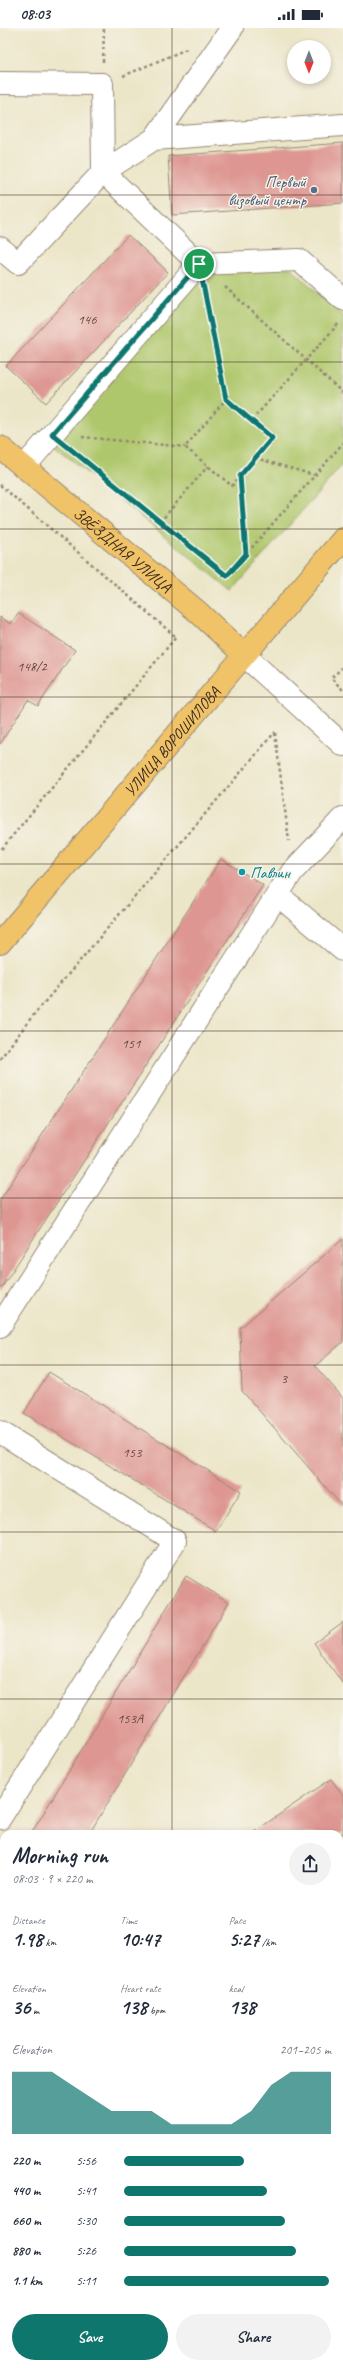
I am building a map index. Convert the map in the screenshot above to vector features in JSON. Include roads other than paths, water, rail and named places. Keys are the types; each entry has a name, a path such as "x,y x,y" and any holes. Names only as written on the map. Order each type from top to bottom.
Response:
{"main road":[{"name":"ЗВЁЗДНАЯ УЛИЦА","path":"0,447 198,612 244,655"},
{"name":"УЛИЦА ВОРОШИЛОВА","path":"0,943 343,539"}],"street":[{"path":"0,248 18,263 103,172 154,139 232,28"},
{"path":"0,83 102,84 103,172 199,264 300,260 343,299"},
{"path":"154,139 343,125"},
{"path":"24,467 199,264"},
{"path":"244,655 343,745"},
{"path":"0,1326 292,872 343,818"},
{"path":"278,895 343,950"},
{"path":"0,1432 175,1541 0,1818"}],"place":[{"name":"Первый визовый центр","path":"314,190"},
{"name":"Павлин","path":"242,872"}]}
